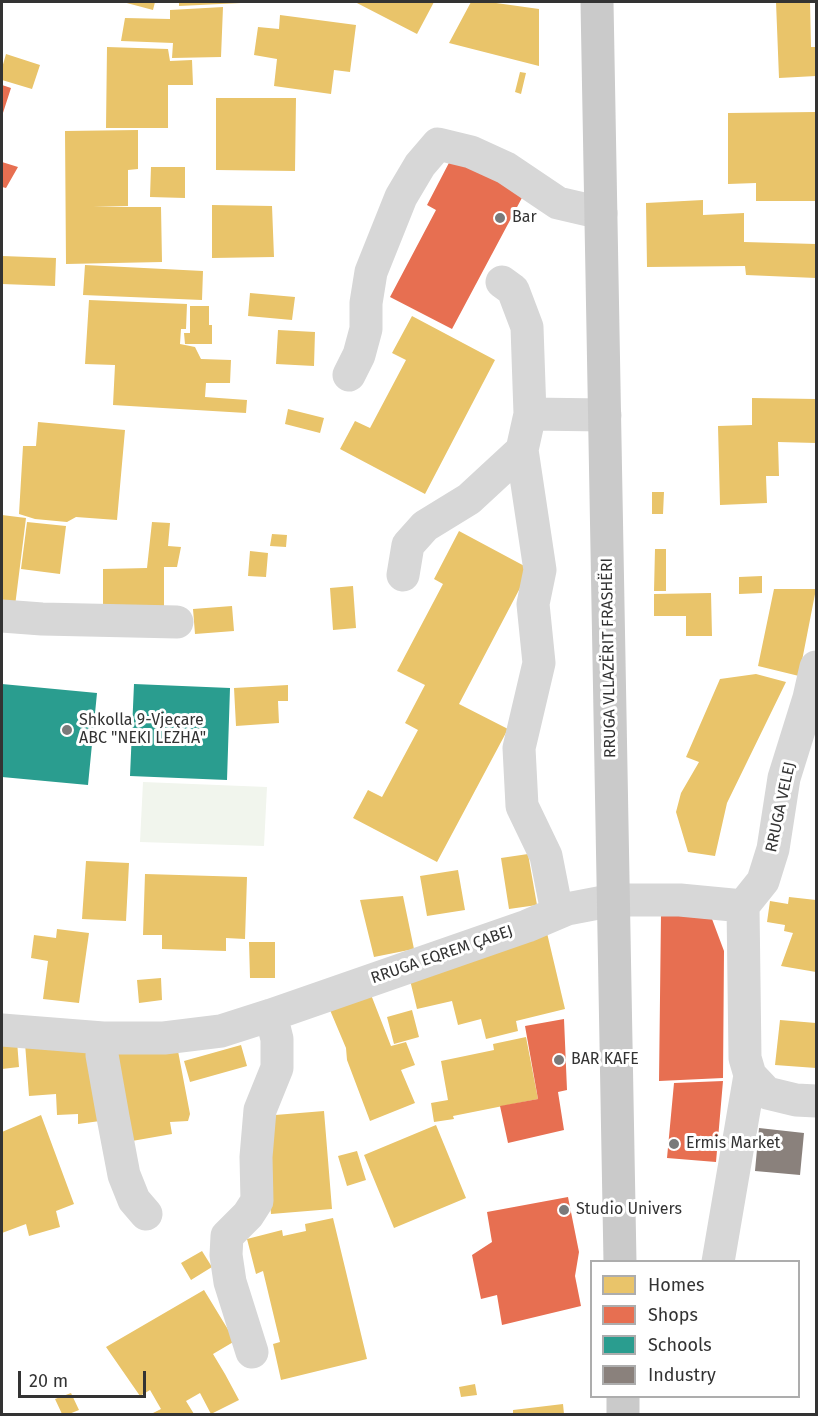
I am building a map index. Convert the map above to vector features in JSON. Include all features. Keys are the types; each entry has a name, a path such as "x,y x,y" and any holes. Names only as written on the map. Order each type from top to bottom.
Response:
{"main road":[{"name":"RRUGA VLLAZËRIT FRASHËRI","path":"597,2 620,1260"},
{"path":"623,1398 623,1414"}],"street":[{"path":"349,375 359,355 366,329 366,303 371,272 401,197 420,165 438,144 471,152 506,168 558,203 601,213"},
{"path":"501,282 513,290 527,327 530,414 522,450 540,570 533,604 539,663 519,748 522,806 546,856 557,912"},
{"path":"530,414 605,415"},
{"path":"403,575 408,544 425,526 469,499 522,450"},
{"path":"2,615 42,619 177,621"},
{"name":"RRUGA VELEJ","path":"743,906 763,881 773,849 784,778 809,698 816,667"},
{"path":"614,900 680,900 743,906 745,1058 750,1075 717,1260"},
{"name":"RRUGA EQREM ÇABEJ","path":"2,1030 103,1038 164,1038 221,1031 527,926 557,912 614,900"},
{"path":"252,1352 230,1282 226,1255 227,1236 248,1215 257,1201 256,1157 260,1110 276,1068 277,1039 271,1015"},
{"path":"103,1038 102,1055 124,1175 134,1200 146,1214"},
{"path":"750,1075 767,1093 796,1100 816,1101"}],"shaded area":[{"path":"143,782 267,787 264,846 140,842"}],"building: Homes":[{"path":"123,2 155,2 153,10"},
{"path":"179,2 241,2 241,3 179,6"},
{"path":"355,2 434,2 417,34"},
{"path":"471,2 489,2 539,9 539,66 449,43"},
{"path":"776,2 810,2 811,47 816,47 816,76 779,78"},
{"path":"223,7 221,57 172,58 173,43 121,41 125,18 170,19 170,10"},
{"path":"280,15 356,25 350,72 334,70 331,94 274,86 277,59 254,55 258,27 279,29"},
{"path":"107,47 168,49 170,61 192,60 193,85 168,85 168,128 106,128"},
{"path":"6,54 40,65 32,89 2,80 2,68"},
{"path":"520,72 526,73 521,94 515,92"},
{"path":"216,98 296,98 295,171 216,170"},
{"path":"816,112 816,201 756,201 756,183 728,184 728,113"},
{"path":"138,130 138,169 128,170 128,206 93,207 161,207 162,262 66,264 65,131"},
{"path":"151,167 185,167 185,198 150,197"},
{"path":"703,200 703,215 744,213 744,242 816,244 816,278 746,275 745,266 647,267 646,203"},
{"path":"212,205 272,206 274,257 212,258"},
{"path":"2,256 56,258 55,286 2,284"},
{"path":"85,265 203,271 202,300 83,295"},
{"path":"250,293 295,297 292,320 248,316"},
{"path":"89,300 187,304 186,329 181,329 180,344 195,347 201,359 231,360 230,383 206,383 205,397 247,400 246,413 113,405 115,365 85,364"},
{"path":"190,306 209,306 212,344 185,344 184,333 190,333"},
{"path":"412,316 495,360 425,494 340,449 355,421 370,428 406,360 392,353"},
{"path":"278,330 315,332 314,366 276,364"},
{"path":"752,398 816,399 816,443 778,442 779,476 766,476 767,503 720,505 718,426 752,425"},
{"path":"288,409 324,418 320,433 285,424"},
{"path":"38,422 125,430 117,520 76,517 67,522 35,519 19,514 23,446 36,446"},
{"path":"652,492 664,492 663,514 652,514"},
{"path":"2,515 26,518 15,606 2,604"},
{"path":"27,522 66,526 60,574 21,569"},
{"path":"152,522 170,523 168,546 181,547 177,567 164,567 164,606 103,607 103,569 147,568"},
{"path":"459,531 530,569 459,704 508,729 437,862 353,818 368,790 382,797 418,730 405,723 425,685 397,671 443,584 434,579"},
{"path":"272,534 287,535 286,547 270,546"},
{"path":"655,549 666,549 666,591 654,591"},
{"path":"250,551 268,553 266,577 248,576"},
{"path":"762,576 762,593 739,594 739,577"},
{"path":"353,586 356,628 333,630 330,588"},
{"path":"774,589 816,589 799,676 758,666"},
{"path":"711,593 712,636 686,636 686,616 654,616 654,594"},
{"path":"232,606 234,631 195,634 193,609"},
{"path":"756,674 786,682 727,803 715,856 688,852 676,812 681,793 699,762 686,757 720,679"},
{"path":"288,685 288,701 278,701 279,723 236,726 234,688"},
{"path":"528,854 537,905 509,909 501,858"},
{"path":"86,861 129,863 126,921 82,919"},
{"path":"458,870 465,910 427,916 420,876"},
{"path":"145,874 247,877 245,939 226,938 226,951 162,949 162,935 143,935"},
{"path":"403,896 414,949 374,957 360,900"},
{"path":"789,897 816,900 816,972 781,966 793,933 784,931 785,925 767,922 770,901 788,904"},
{"path":"57,929 89,933 79,1003 43,999 48,961 31,958 34,935 56,938"},
{"path":"547,933 565,1009 516,1021 518,1031 486,1039 481,1019 458,1025 452,1001 417,1009 409,976"},
{"path":"249,942 275,942 275,978 250,978"},
{"path":"161,978 162,1000 139,1003 137,980"},
{"path":"368,987 391,1046 406,1042 415,1065 401,1070 415,1103 370,1121 347,1060 346,1048 327,1003"},
{"path":"412,1010 419,1037 394,1044 387,1017"},
{"path":"780,1020 816,1023 816,1068 775,1065"},
{"path":"526,1037 538,1099 434,1122 431,1103 448,1100 441,1061 494,1050 493,1044"},
{"path":"2,1040 17,1041 19,1067 2,1069"},
{"path":"25,1043 88,1048 100,1121 78,1124 78,1114 57,1115 56,1094 29,1096"},
{"path":"241,1045 247,1066 190,1082 184,1061"},
{"path":"178,1051 190,1114 188,1121 170,1122 172,1134 132,1141 110,1054"},
{"path":"324,1111 332,1209 271,1214 263,1116"},
{"path":"41,1115 74,1204 56,1211 60,1227 29,1236 26,1224 2,1233 2,1132"},
{"path":"436,1125 466,1198 394,1228 364,1155"},
{"path":"357,1151 366,1180 347,1186 338,1156"},
{"path":"333,1218 367,1359 281,1380 273,1344 280,1342 263,1271 256,1274 247,1239 282,1230 283,1236 306,1231 305,1224"},
{"path":"202,1251 212,1267 191,1280 181,1263"},
{"path":"204,1290 235,1341 213,1354 239,1400 211,1414 200,1393 186,1401 194,1414 151,1414 161,1409 150,1390 140,1396 106,1347"},
{"path":"475,1384 477,1395 461,1397 459,1387"},
{"path":"71,1393 79,1410 62,1414 55,1399"},
{"path":"563,1404 564,1414 513,1414 513,1410"}],"building: Shops":[{"path":"2,85 11,88 2,116"},
{"path":"452,157 524,194 452,329 390,297 436,210 427,205"},
{"path":"2,162 18,167 6,188 2,187"},
{"path":"661,914 712,919 724,951 723,1078 659,1081"},
{"path":"564,1019 567,1090 558,1092 564,1130 508,1143 500,1106 538,1099 525,1026"},
{"path":"723,1081 716,1162 667,1158 674,1083"},
{"path":"568,1197 579,1252 575,1276 581,1306 502,1325 497,1295 481,1299 472,1255 492,1242 487,1212"}],"building: Schools":[{"path":"2,684 97,693 88,785 2,777"},
{"path":"134,684 230,688 227,780 130,776"}],"building: Industry":[{"path":"759,1128 804,1133 800,1175 755,1171"}],"place":[{"name":"Bar","path":"500,218"},
{"name":"Shkolla 9-Vjeçare ABC \"NEKI LEZHA\"","path":"67,730"},
{"name":"BAR KAFE","path":"559,1060"},
{"name":"Ermis Market","path":"674,1144"},
{"name":"Studio Univers","path":"564,1210"}]}
